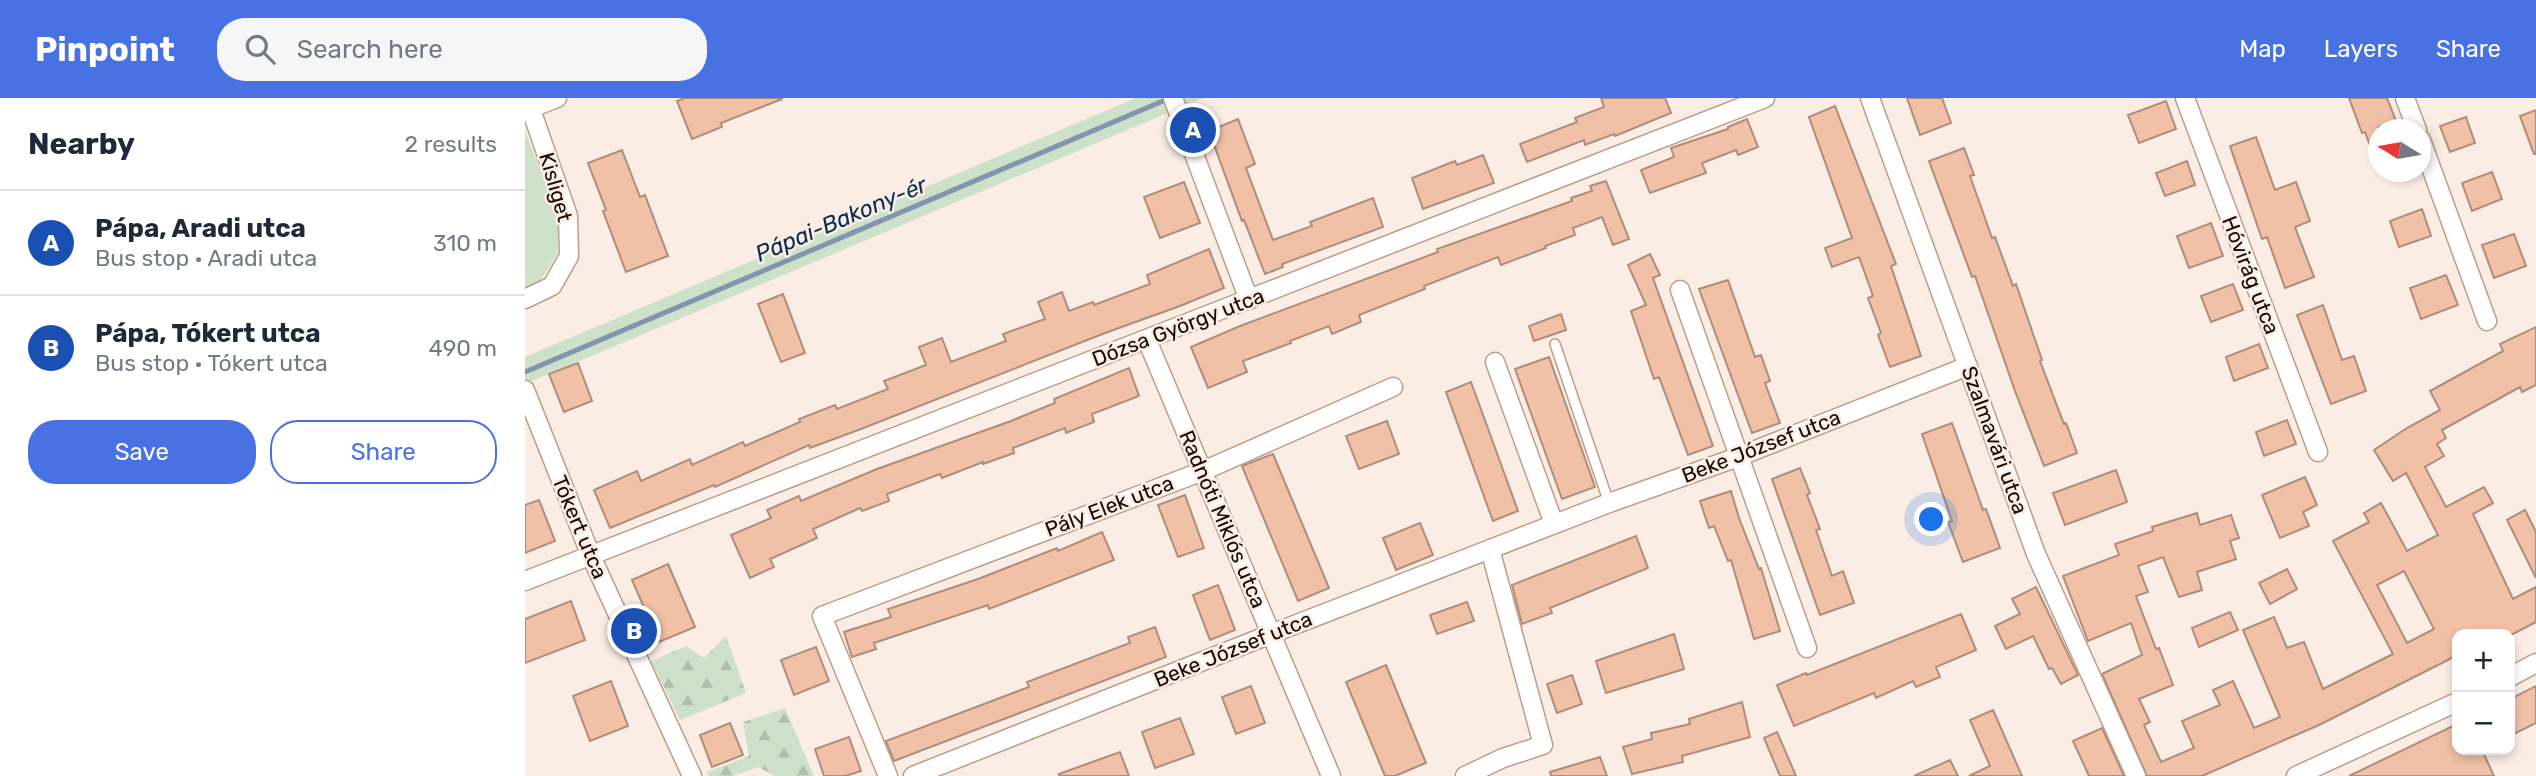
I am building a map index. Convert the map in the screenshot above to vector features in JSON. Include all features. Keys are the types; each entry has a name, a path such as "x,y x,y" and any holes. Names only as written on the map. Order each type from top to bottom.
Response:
{"street":[{"path":"529,103 557,98"},
{"name":"Dózsa György utca","path":"525,581 1765,98"},
{"name":"Szalmavári utca","path":"1870,98 2036,554 2136,776"},
{"name":"Hóvirág utca","path":"2185,98 2318,452"},
{"path":"2405,98 2413,119"},
{"name":"Kisliget","path":"525,299 552,286 569,256 568,216 529,103"},
{"path":"1176,104 1249,300"},
{"path":"2431,170 2487,321"},
{"path":"1680,289 1807,648"},
{"name":"Radnóti Miklós utca","path":"1147,340 1331,776"},
{"path":"1495,362 1554,524"},
{"name":"Beke József utca","path":"913,776 1554,524 1738,457 1968,366"},
{"name":"Pály Elek utca","path":"888,776 822,616 1203,471 1393,387"},
{"name":"Tókert utca","path":"525,390 591,556 692,776"},
{"path":"1465,776 1503,758 1543,745 1490,549"},
{"path":"2515,674 2536,663"},
{"path":"2296,776 2315,772 2452,704"}],"lane":[{"path":"1555,344 1609,503"}],"green space":[{"path":"1136,98 1203,98 525,384 525,357"},
{"path":"525,131 559,218 557,254 540,281 525,287"},
{"path":"726,636 746,693 680,720 651,661 686,646 704,658"},
{"path":"785,708 814,776 775,776 758,767 733,776 709,776 707,772 749,756 743,722"}],"building":[{"path":"685,98 782,99 721,123 722,127 692,139 677,101"},
{"path":"1601,98 1665,98 1671,113 1615,136 1614,134 1585,145 1584,140 1527,162 1520,144 1577,122 1575,118 1604,107"},
{"path":"1907,98 1942,98 1951,123 1920,135"},
{"path":"2349,98 2387,98 2395,119 2368,119 2368,140 2365,132 2362,133"},
{"path":"2166,101 2176,129 2139,143 2128,115"},
{"path":"1835,106 1896,264 1891,266 1921,356 1890,367 1868,298 1873,296 1859,257 1832,267 1825,248 1852,238 1809,117"},
{"path":"2536,110 2536,154 2534,154 2520,116"},
{"path":"2466,117 2475,143 2450,152 2440,126"},
{"path":"1238,119 1255,164 1246,168 1273,240 1312,226 1310,222 1373,198 1383,227 1282,264 1283,267 1265,274 1209,131"},
{"path":"1747,119 1758,147 1738,155 1736,150 1702,163 1706,173 1650,193 1641,170 1674,157 1671,148 1728,129"},
{"path":"2256,137 2275,190 2296,182 2310,221 2295,227 2314,277 2285,288 2267,237 2262,239 2230,146"},
{"path":"1964,148 1974,175 1970,176 1992,238 1995,237 2013,286 2016,284 2042,360 2040,361 2077,453 2044,466 1975,276 1972,277 1929,161"},
{"path":"622,150 640,197 645,195 668,256 626,272 588,163"},
{"path":"1483,155 1494,183 1423,209 1412,178 1455,161 1457,165"},
{"path":"2187,161 2195,185 2165,196 2156,173"},
{"path":"2492,172 2502,199 2472,211 2462,183"},
{"path":"1606,181 1629,239 1613,245 1602,217 1573,228 1575,235 1545,246 1546,248 1501,265 1498,257 1424,286 1425,289 1359,315 1361,322 1332,334 1329,326 1243,361 1247,372 1208,388 1191,347 1438,252 1437,249 1572,201 1571,198 1592,191 1590,186"},
{"path":"1184,182 1200,223 1160,238 1144,197"},
{"path":"2422,209 2431,236 2399,247 2390,221"},
{"path":"2211,223 2223,256 2189,268 2177,236"},
{"path":"2514,234 2526,266 2494,278 2482,245"},
{"path":"1209,249 1224,288 861,429 810,448 809,445 715,487 714,485 610,528 594,490 637,471 641,481 690,459 692,465 743,442 745,446 800,422 799,419 835,405 837,409 888,389 884,381 926,365 919,347 942,338 951,362 1006,341 1003,334 1045,319 1038,302 1062,292 1069,311 1093,302 1094,305 1150,284 1147,275"},
{"path":"1650,254 1660,275 1653,278 1713,446 1688,455 1659,377 1654,379 1631,311 1646,305 1628,265"},
{"path":"2446,275 2458,305 2421,319 2410,288"},
{"path":"1728,280 1755,357 1761,355 1770,381 1765,383 1780,423 1752,433 1699,289"},
{"path":"2233,284 2243,310 2211,322 2201,296"},
{"path":"783,294 805,353 781,362 758,304"},
{"path":"2323,305 2342,360 2354,356 2366,391 2331,404 2297,315"},
{"path":"1561,314 1566,330 1534,341 1529,326"},
{"path":"2536,327 2536,385 2522,392 2520,387 2442,430 2446,438 2437,444 2444,456 2425,467 2446,507 2484,487 2493,503 2473,514 2513,599 2536,587 2536,622 2515,633 2515,629 2452,629 2452,658 2319,725 2202,776 2147,776 2102,674 2142,655 2131,623 2088,641 2063,576 2119,555 2115,544 2153,531 2152,527 2197,513 2200,525 2231,515 2239,538 2230,541 2236,559 2197,572 2202,590 2179,597 2163,557 2138,566 2148,592 2136,596 2173,685 2139,699 2150,722 2144,725 2161,762 2194,748 2182,721 2220,705 2213,690 2233,681 2254,728 2280,717 2243,630 2274,617 2287,648 2304,642 2323,689 2393,654 2333,541 2369,522 2364,513 2381,503 2407,551 2438,535 2406,473 2393,481 2374,450 2440,410 2430,391 2503,351 2500,344","holes":["2404,571 2434,629 2407,643 2377,585"]},
{"path":"2259,344 2268,368 2234,381 2226,357"},
{"path":"1549,357 1595,487 1562,499 1515,369"},
{"path":"578,363 592,401 564,412 549,374"},
{"path":"1129,368 1139,396 1092,414 1094,422 1066,433 1065,428 1013,448 1014,453 942,478 940,474 887,494 889,501 862,511 860,508 813,529 817,538 770,559 774,567 750,578 731,535 771,518 767,510 799,496 801,501 877,469 1011,421 1055,403 1054,399"},
{"path":"1471,382 1518,511 1493,521 1446,392"},
{"path":"2287,420 2296,444 2264,456 2256,432"},
{"path":"1387,421 1399,454 1359,469 1346,436"},
{"path":"1952,423 1983,510 1986,509 2000,548 1963,562 1922,434"},
{"path":"1273,454 1329,588 1298,601 1242,466"},
{"path":"1800,468 1810,493 1807,495 1820,529 1816,530 1832,576 1843,571 1854,603 1820,615 1772,479"},
{"path":"2116,470 2127,502 2065,525 2053,493"},
{"path":"2305,477 2317,505 2303,512 2309,526 2280,538 2262,495"},
{"path":"1731,491 1739,518 1759,569 1761,568 1780,631 1754,639 1731,560 1728,561 1714,526 1709,528 1700,501"},
{"path":"1185,495 1204,548 1178,557 1158,505"},
{"path":"539,500 555,541 525,553 525,505"},
{"path":"2525,510 2536,532 2536,578 2507,520"},
{"path":"1420,523 1433,555 1396,570 1383,538"},
{"path":"1102,532 1114,560 989,609 988,605 874,643 876,649 852,657 844,632 891,617 888,609 978,579 1057,548 1058,551"},
{"path":"1636,536 1648,568 1550,608 1552,613 1522,624 1512,585"},
{"path":"668,564 695,627 659,642 632,580"},
{"path":"2287,569 2297,589 2270,604 2259,583"},
{"path":"1218,585 1235,630 1210,640 1193,595"},
{"path":"2036,587 2078,675 2061,684 2052,668 2049,669 2033,636 2006,649 1995,626 2020,614 2012,599"},
{"path":"571,601 585,640 525,663 525,619"},
{"path":"1467,602 1474,621 1437,634 1430,615"},
{"path":"2230,612 2238,630 2199,647 2192,628"},
{"path":"1961,614 1976,650 1936,667 1940,677 1916,687 1913,681 1876,698 1874,693 1794,726 1777,685"},
{"path":"1155,627 1166,657 894,761 886,741 1029,687 1027,682 1130,643 1128,637"},
{"path":"1674,634 1684,669 1606,693 1596,661"},
{"path":"816,647 829,681 794,695 781,660"},
{"path":"1386,665 1426,763 1395,776 1385,776 1346,682"},
{"path":"1572,675 1582,704 1557,713 1547,684"},
{"path":"611,681 628,726 590,741 573,696"},
{"path":"1251,686 1265,723 1236,734 1222,697"},
{"path":"2536,686 2536,723 2515,734 2515,696"},
{"path":"1742,702 1750,737 1682,756 1683,762 1632,774 1623,747 1652,739 1651,733 1690,724 1689,719"},
{"path":"1993,710 2022,776 1969,776 1990,766 1970,720"},
{"path":"1180,718 1194,754 1155,768 1142,732"},
{"path":"730,723 743,755 712,767 700,735"},
{"path":"2452,726 2452,755 2484,755 2494,776 2349,776"},
{"path":"2102,728 2124,776 2089,776 2073,741"},
{"path":"1777,732 1796,776 1780,776 1764,738"},
{"path":"849,737 861,771 845,776 824,776 815,749"},
{"path":"1120,752 1129,776 1059,776 1059,774"},
{"path":"1600,757 1607,776 1551,776 1550,772"},
{"path":"1950,760 1958,776 1914,776"}],"waterway":[{"name":"Pápai-Bakony-ér","path":"525,372 1170,98"}],"place":[{"name":"Pápa, Aradi utca","path":"1193,130"},
{"name":"Pápa, Tókert utca","path":"634,631"}]}
